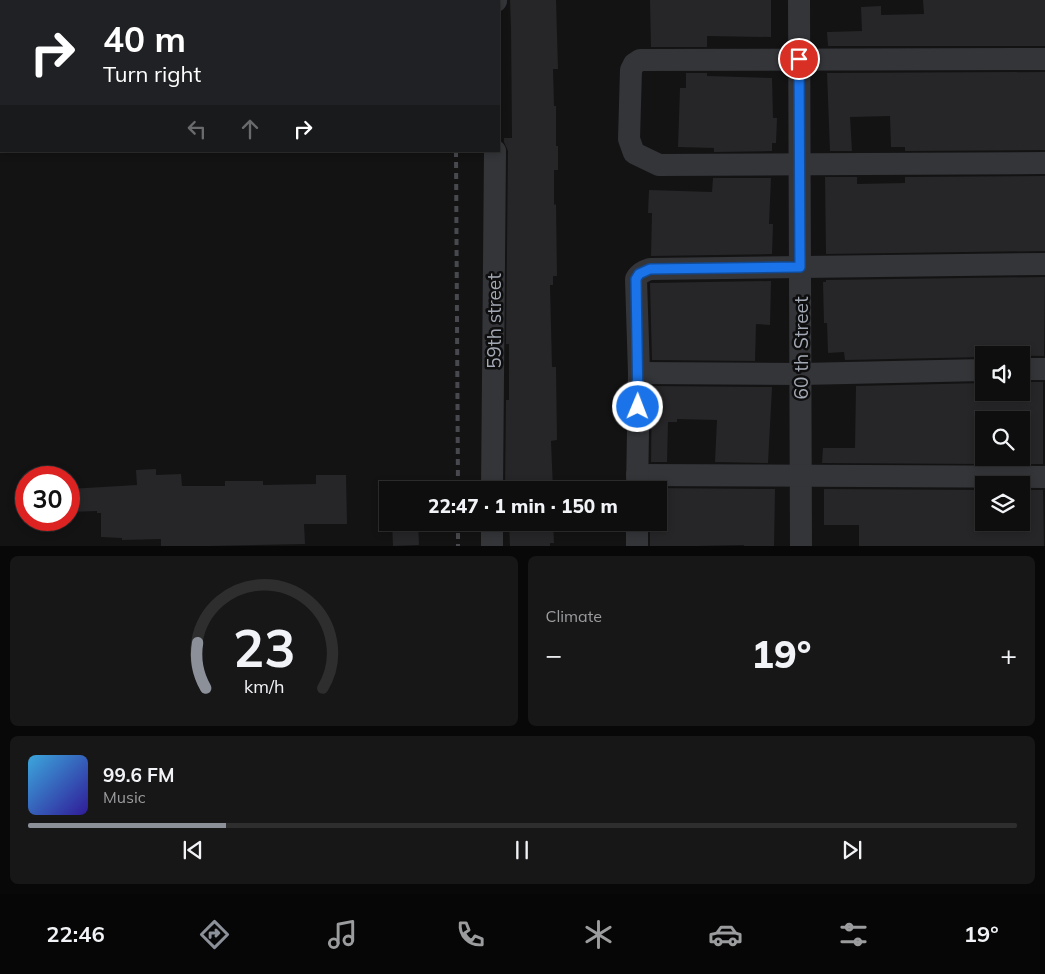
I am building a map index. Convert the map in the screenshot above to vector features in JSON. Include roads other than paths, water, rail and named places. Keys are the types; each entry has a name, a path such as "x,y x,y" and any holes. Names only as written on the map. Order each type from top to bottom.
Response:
{"street":[{"name":"60 th Street","path":"800,0 802,546"},
{"path":"1045,59 640,60 634,64 631,70 629,139 634,153 659,165 1045,163"},
{"name":"59th street","path":"492,481 495,152"},
{"path":"637,481 639,373 636,279 639,274 650,269 1045,264"},
{"path":"1030,369 1045,369"},
{"path":"639,373 801,374 975,370"},
{"path":"667,482 802,476 1045,476"},
{"path":"492,531 492,546"},
{"path":"637,531 637,546"}],"railway":[{"path":"456,152 458,481"},
{"path":"458,531 458,546"}]}
